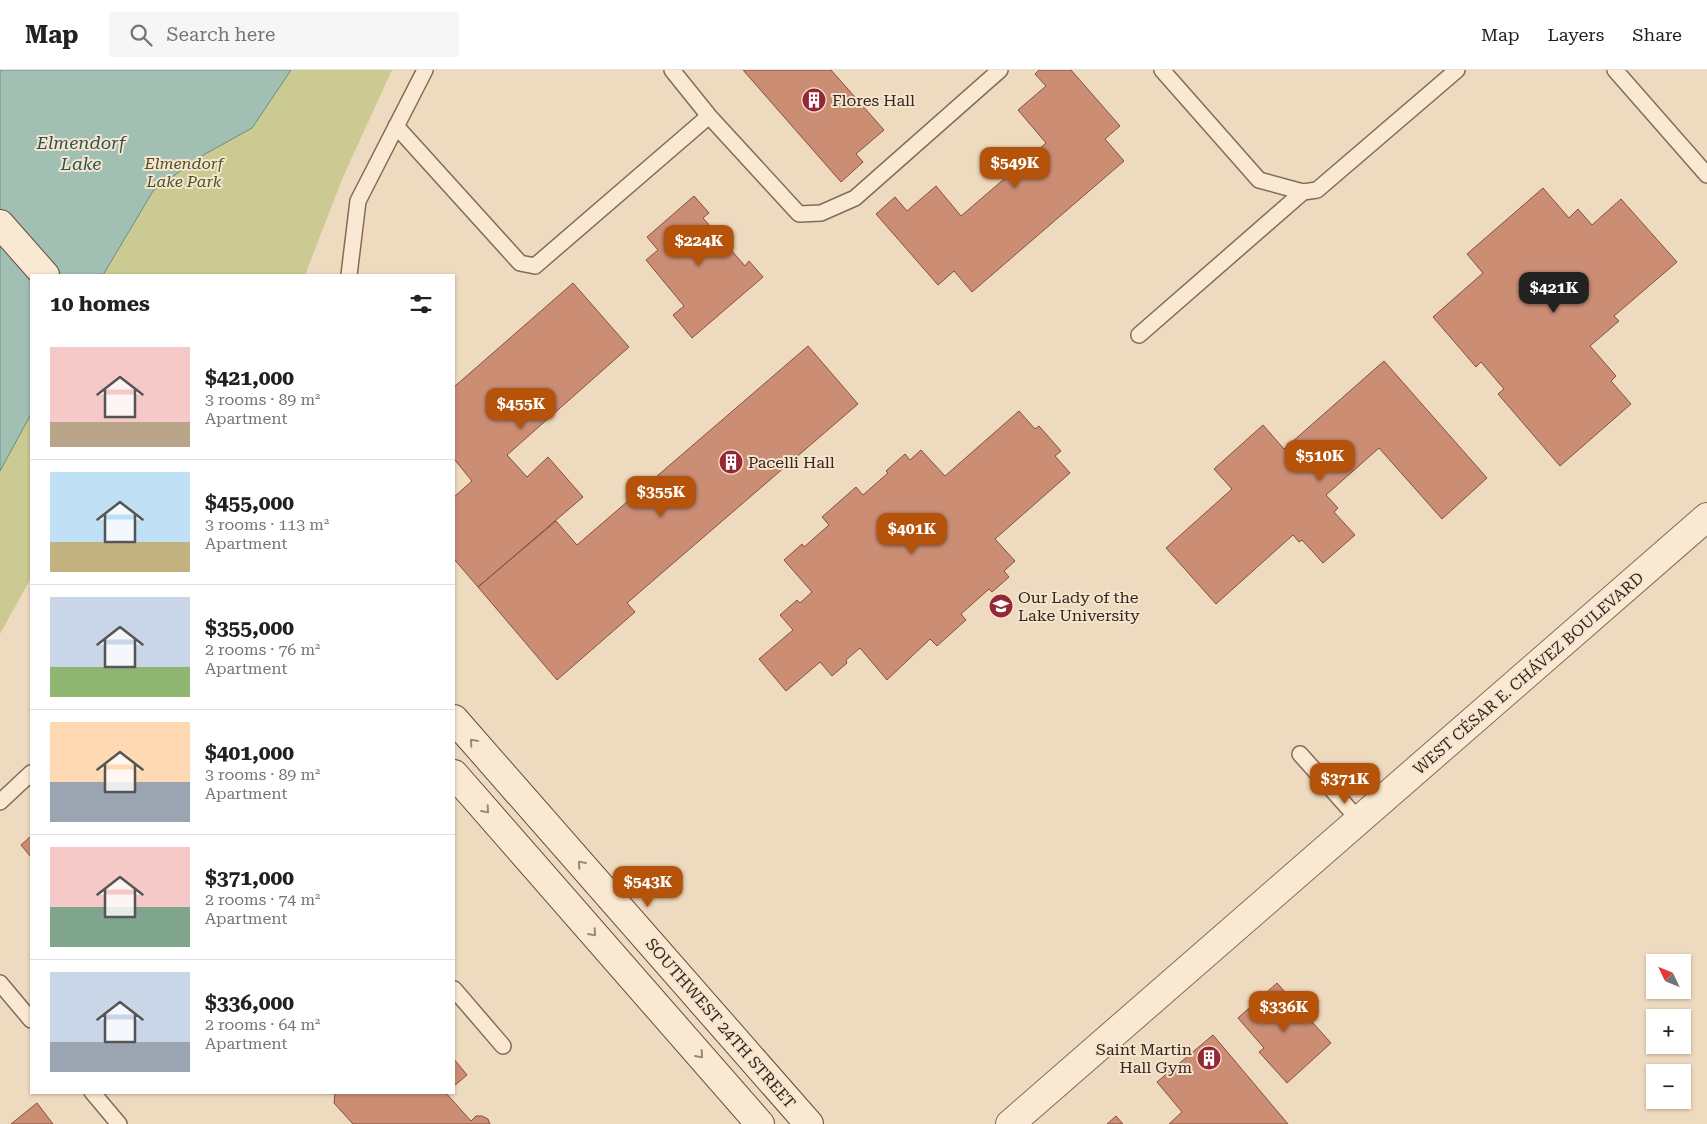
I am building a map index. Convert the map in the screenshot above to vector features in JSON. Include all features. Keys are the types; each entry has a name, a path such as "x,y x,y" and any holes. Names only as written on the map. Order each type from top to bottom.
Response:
{"main road":[{"path":"0,224 44,274"},
{"name":"WEST CÉSAR E. CHÁVEZ BOULEVARD","path":"1010,1124 1707,517"},
{"name":"SOUTHWEST 24TH STREET","path":"455,721 809,1124"},
{"path":"455,775 760,1124"}],"lane":[{"path":"349,274 358,200 425,70"},
{"path":"672,70 709,116 799,214 821,213 854,198 1000,70"},
{"path":"1162,70 1259,180 1303,192 1317,190 1457,70"},
{"path":"1615,70 1707,175"},
{"path":"396,126 520,264 535,266 709,116"},
{"path":"1139,334 1303,192"},
{"path":"1300,754 1359,820"},
{"path":"0,802 30,774"},
{"path":"0,983 30,1019"},
{"path":"455,990 503,1046"},
{"path":"94,1094 119,1124"}],"green space":[{"name":"Elmendorf Lake Park","path":"0,70 392,70 343,177 305,274 30,274 30,580 0,634"}],"water":[{"name":"Elmendorf Lake","path":"0,70 291,70 252,128 198,158 153,191 104,274 30,274 30,416 0,471"}],"building":[{"name":"Flores Hall","path":"743,70 831,70 884,130 856,154 863,162 841,182"},
{"path":"1039,70 1071,70 1120,126 1105,139 1124,161 972,292 954,271 938,285 876,214 895,197 907,211 936,186 961,216 1046,143 1018,110 1046,86 1035,74"},
{"path":"1543,188 1569,218 1578,209 1592,225 1621,199 1677,262 1614,316 1619,321 1590,346 1616,376 1611,381 1631,404 1560,466 1498,394 1504,389 1481,362 1476,367 1433,317 1483,273 1467,254"},
{"path":"694,196 709,213 703,218 745,266 749,261 763,277 692,338 673,315 684,306 646,260 658,250 647,237"},
{"path":"573,283 629,347 507,455 527,477 548,457 583,497 478,587 455,560 455,496 472,481 455,460 455,386"},
{"name":"Pacelli Hall","path":"808,346 858,404 627,603 635,612 557,680 478,587 556,521 577,545"},
{"path":"1384,361 1487,478 1442,519 1379,448 1326,495 1338,508 1334,512 1355,535 1323,563 1302,540 1299,542 1293,535 1216,604 1166,548 1232,489 1214,469 1263,425 1284,449"},
{"path":"1019,411 1035,429 1039,426 1061,451 1055,456 1070,473 995,539 1015,561 1004,571 1009,577 992,592 989,589 961,614 966,620 937,646 930,639 887,680 860,648 832,676 820,662 786,691 759,659 793,630 780,615 797,600 800,603 812,592 784,560 802,544 804,547 829,525 822,517 856,487 863,495 888,473 886,471 905,454 910,460 921,450 945,476"},
{"path":"30,837 30,856 21,845"},
{"path":"1277,983 1331,1043 1287,1083 1259,1052 1264,1048 1238,1018"},
{"name":"Saint Martin Hall Gym","path":"1213,1035 1288,1124 1169,1124 1182,1112 1157,1082"},
{"path":"455,1060 467,1075 455,1085"},
{"path":"335,1094 447,1094 471,1121 476,1116 482,1116 488,1119 490,1124 353,1124 334,1103"},
{"path":"37,1103 53,1124 11,1124"},
{"path":"1116,1116 1123,1124 1107,1124"}],"place":[{"name":"Flores Hall","path":"814,100"},
{"name":"Pacelli Hall","path":"731,462"},
{"name":"Our Lady of the Lake University","path":"1001,606"},
{"name":"Saint Martin Hall Gym","path":"1209,1058"}]}
